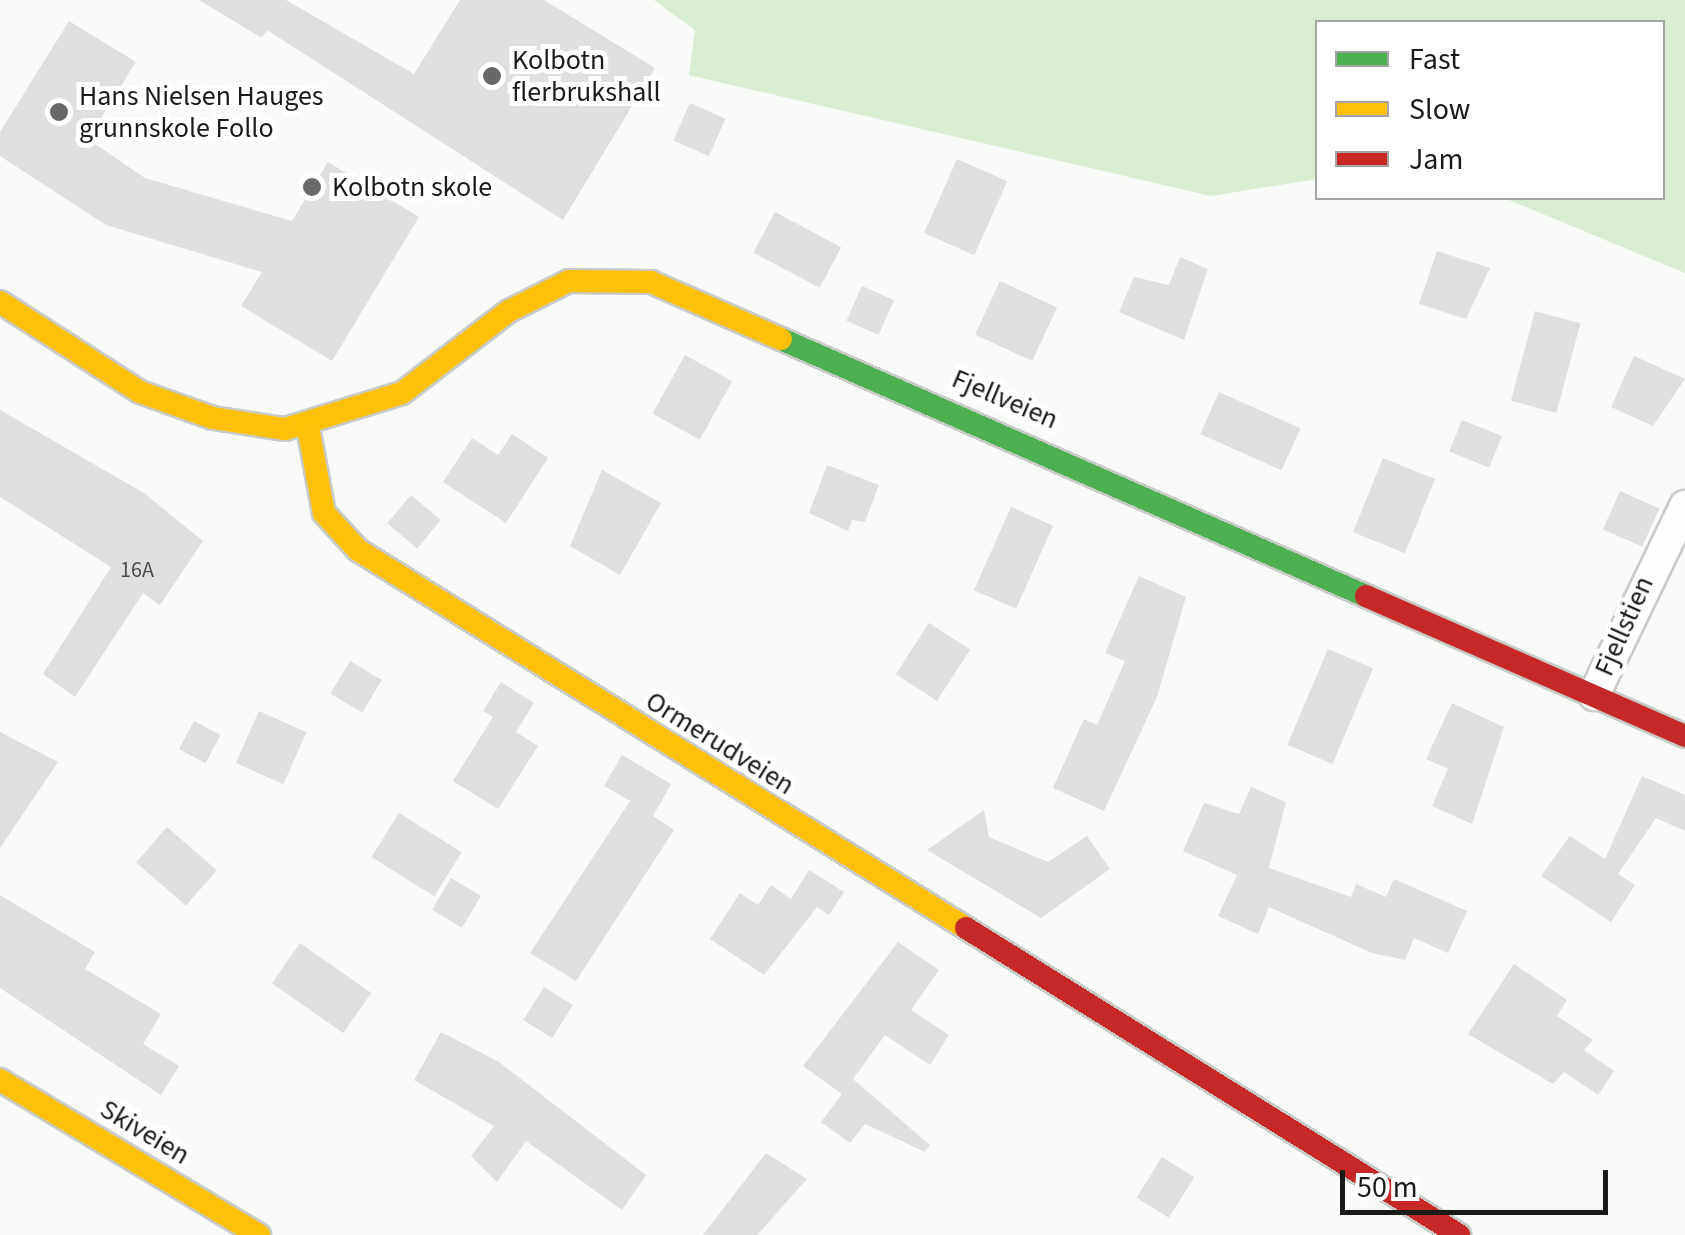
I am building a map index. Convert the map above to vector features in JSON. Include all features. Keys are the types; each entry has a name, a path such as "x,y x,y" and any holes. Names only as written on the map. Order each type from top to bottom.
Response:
{"street":[{"name":"Fjellveien","path":"308,427 402,393 542,292 601,276 651,282 1685,736"},
{"path":"0,302 182,410 308,427"},
{"name":"Ormerudveien","path":"308,427 320,503 358,550 1456,1234"},
{"name":"Fjellstien","path":"1594,695 1685,506"},
{"name":"Skiveien","path":"0,1080 240,1230"}],"green space":[{"path":"654,0 1685,0 1685,273 1509,200 1665,200 1665,20 1315,20 1315,179 1211,196 689,75 695,30"}],"building":[{"path":"199,0 286,0 414,74 460,0 544,0 655,68 563,220 267,30 262,38"},
{"path":"69,21 136,62 88,139 145,178 292,221 328,162 419,217 332,361 241,306 262,272 106,225 0,156 0,132"},
{"path":"690,103 726,119 709,156 673,140"},
{"path":"957,159 1007,181 974,255 924,233"},
{"path":"775,212 841,247 820,288 753,253"},
{"path":"1437,251 1490,268 1466,319 1419,304"},
{"path":"1180,257 1208,269 1184,340 1119,312 1134,277 1169,285"},
{"path":"1000,281 1057,308 1032,361 975,334"},
{"path":"862,286 894,300 879,335 847,321"},
{"path":"1535,311 1580,323 1556,413 1511,401"},
{"path":"685,355 732,381 700,440 653,414"},
{"path":"1634,356 1685,379 1653,426 1611,407"},
{"path":"1219,392 1300,428 1282,470 1200,434"},
{"path":"0,410 144,493 203,541 160,605 143,593 75,697 43,674 111,567 0,497"},
{"path":"1462,420 1502,436 1489,468 1449,452"},
{"path":"512,434 548,458 506,523 443,482 472,438 498,455"},
{"path":"1383,458 1435,479 1405,553 1353,532"},
{"path":"827,465 879,485 865,522 852,520 848,531 809,513"},
{"path":"602,470 661,503 620,575 570,546"},
{"path":"1620,491 1659,508 1642,547 1603,529"},
{"path":"411,495 441,520 417,548 387,523"},
{"path":"1011,507 1053,526 1016,609 974,590"},
{"path":"1139,576 1186,597 1157,697 1104,811 1053,788 1084,719 1097,725 1125,661 1105,653"},
{"path":"929,623 970,650 937,701 896,674"},
{"path":"1328,649 1373,668 1332,764 1287,745"},
{"path":"350,661 382,680 362,713 330,694"},
{"path":"501,682 534,703 516,732 538,746 498,809 453,781 493,717 483,711"},
{"path":"1452,703 1504,727 1472,824 1432,806 1448,769 1426,759"},
{"path":"259,711 307,732 283,784 236,763"},
{"path":"194,721 220,735 205,763 179,749"},
{"path":"0,732 58,762 0,848"},
{"path":"622,755 671,784 653,816 674,830 576,981 530,953 630,801 604,786"},
{"path":"1642,776 1685,795 1685,831 1656,818 1618,874 1635,885 1611,922 1541,876 1570,836 1605,859"},
{"path":"1251,787 1286,802 1269,868 1351,897 1356,884 1386,897 1394,879 1467,911 1448,953 1414,938 1405,960 1372,953 1269,907 1258,934 1218,916 1237,875 1183,851 1204,803 1239,814"},
{"path":"984,810 989,837 1048,862 1087,836 1110,869 1041,918 927,850"},
{"path":"399,813 462,852 434,896 371,857"},
{"path":"167,827 217,870 186,906 136,862"},
{"path":"809,870 844,892 829,915 817,907 764,975 710,939 740,893 758,905 771,885 791,899"},
{"path":"451,878 481,896 462,928 432,910"},
{"path":"0,895 95,952 85,969 161,1014 143,1044 179,1066 161,1095 0,988"},
{"path":"898,942 939,970 911,1010 949,1035 930,1065 885,1035 853,1079 930,1145 925,1152 865,1124 850,1143 821,1122 842,1094 803,1066"},
{"path":"300,943 371,993 343,1033 272,983"},
{"path":"1514,964 1567,1000 1557,1016 1593,1040 1584,1050 1614,1071 1598,1095 1564,1072 1553,1084 1468,1034"},
{"path":"544,987 573,1005 552,1038 523,1020"},
{"path":"441,1032 499,1062 646,1175 622,1210 526,1141 497,1182 471,1156 494,1126 414,1080"},
{"path":"766,1153 807,1179 757,1235 703,1235"},
{"path":"1162,1157 1194,1177 1169,1218 1137,1198"}],"traffic: fast":[{"path":"781,339 1366,596"}],"traffic: slow":[{"path":"0,302 140,392 213,418 285,429 402,393 509,311 569,281 651,282 781,339"},
{"path":"308,427 324,513 358,550 966,928"},
{"path":"0,1080 259,1235"}],"traffic: jam":[{"path":"1366,596 1685,736"},
{"path":"966,928 1459,1235"}],"place":[{"name":"Kolbotn flerbrukshall","path":"492,76"},
{"name":"Hans Nielsen Hauges grunnskole Follo","path":"59,112"},
{"name":"Kolbotn skole","path":"312,187"}]}
